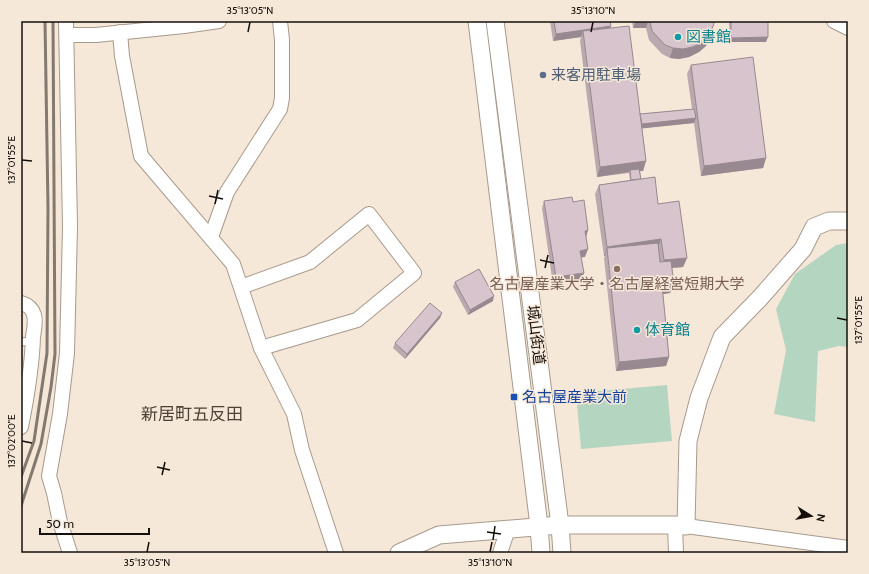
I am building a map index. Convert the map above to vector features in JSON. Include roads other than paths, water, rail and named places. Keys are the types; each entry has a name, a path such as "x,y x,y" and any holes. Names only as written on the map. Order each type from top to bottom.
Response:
{"street":[{"path":"66,21 70,227 67,353 60,414 49,476 60,522 70,553"},
{"path":"67,35 96,35 184,23 219,21"},
{"path":"211,237 227,192 280,109 282,98 282,40 280,21"},
{"name":"城山街道","path":"477,21 542,553"},
{"name":"城山街道","path":"495,21 560,524 562,553"},
{"path":"834,21 848,28"},
{"path":"120,32 122,56 140,156 233,264 261,348 294,414 302,450 336,553"},
{"path":"241,287 310,262 369,214 414,273 357,320 261,348"},
{"path":"676,553 688,440 699,398 722,337 760,298 802,249 814,226 829,221 848,220"},
{"path":"21,303 27,305 32,310 34,317 27,342 25,390 21,427"},
{"path":"399,553 439,535 560,524 680,526 848,548"},
{"path":"500,553 508,529"}],"railway":[{"path":"21,477 34,441 47,353 48,208 45,21"},
{"path":"21,506 41,444 55,354 53,21"}],"place":[{"name":"図書館","path":"678,37"},
{"name":"来客用駐車場","path":"543,75"},
{"name":"名古屋産業大学・名古屋経営短期大学","path":"617,269"},
{"name":"体育館","path":"637,330"},
{"name":"名古屋産業大前","path":"514,397"}],"district":[{"name":"新居町五反田","path":"192,414"}]}
